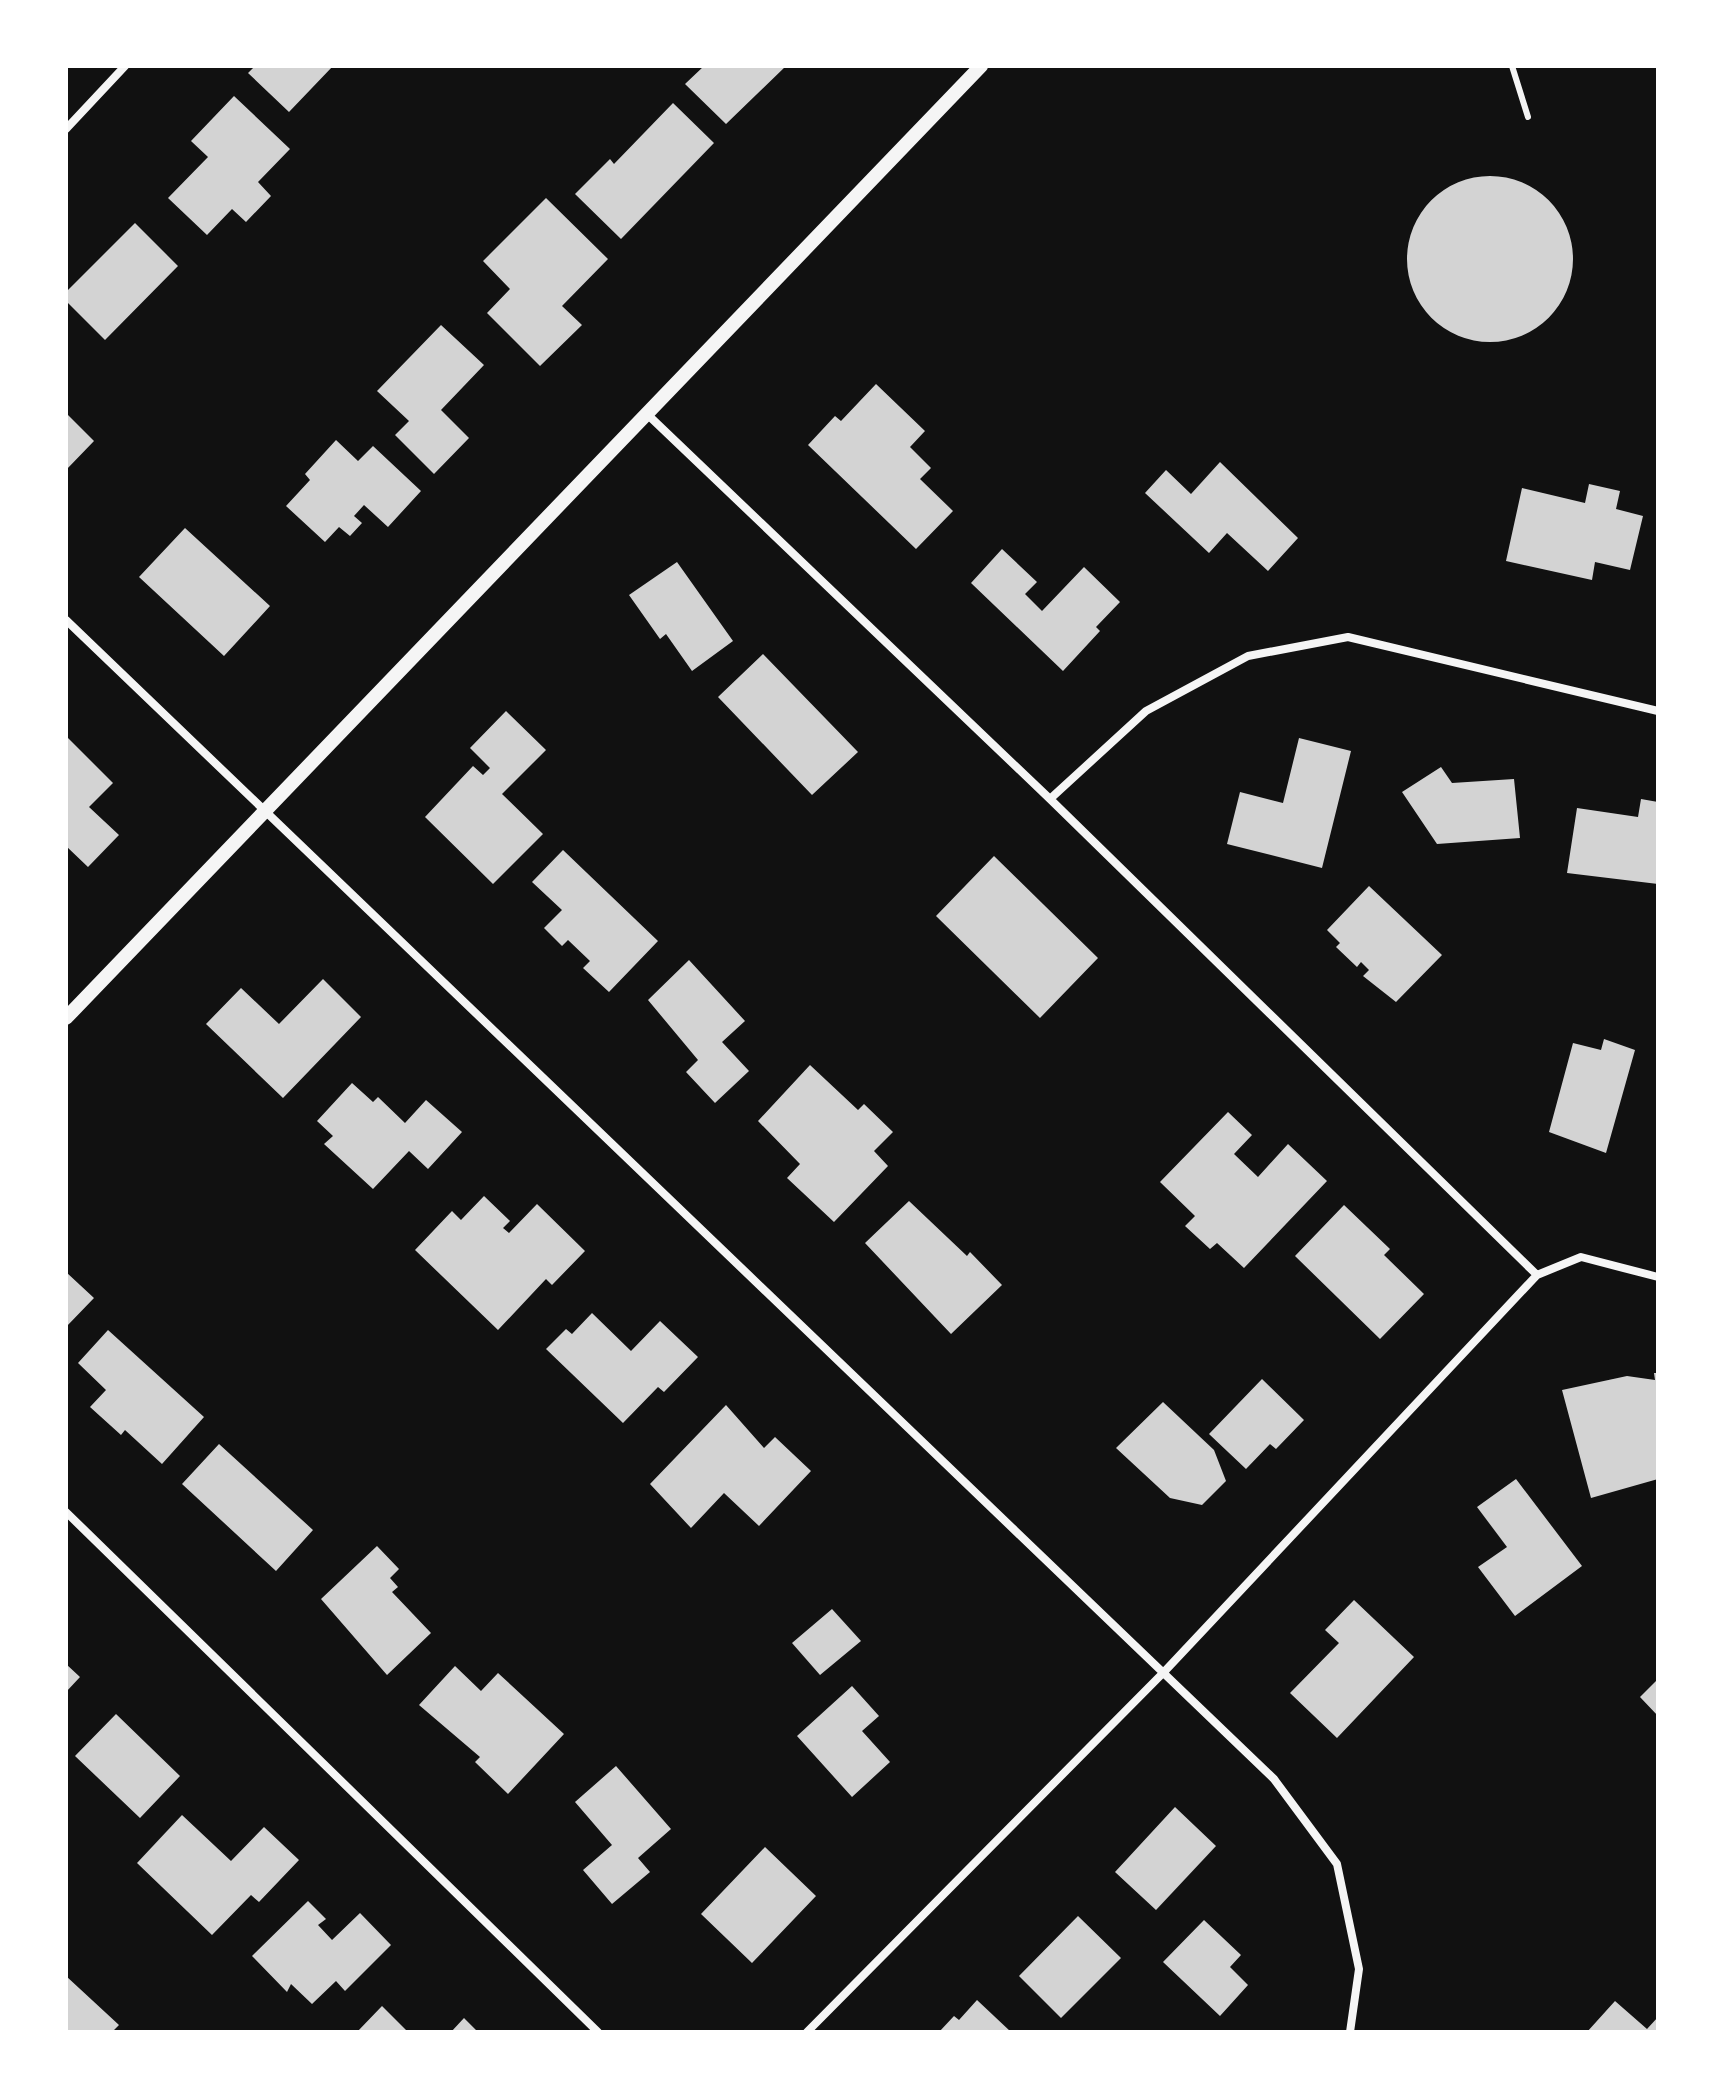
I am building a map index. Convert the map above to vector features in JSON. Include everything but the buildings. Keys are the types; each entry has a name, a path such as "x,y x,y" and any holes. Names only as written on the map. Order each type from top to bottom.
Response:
{"street":[{"path":"66,129 125,66"},
{"path":"66,1018 981,66"},
{"path":"647,414 1050,799 1537,1275"},
{"path":"66,620 1274,1779 1337,1864 1359,1969 1350,2032"},
{"path":"1050,799 1146,711 1248,656 1348,637 1658,711"},
{"path":"807,2032 1164,1672 1537,1275 1581,1257 1658,1277"},
{"path":"66,1512 598,2032"}],"lane":[{"path":"1512,66 1528,117"}]}
